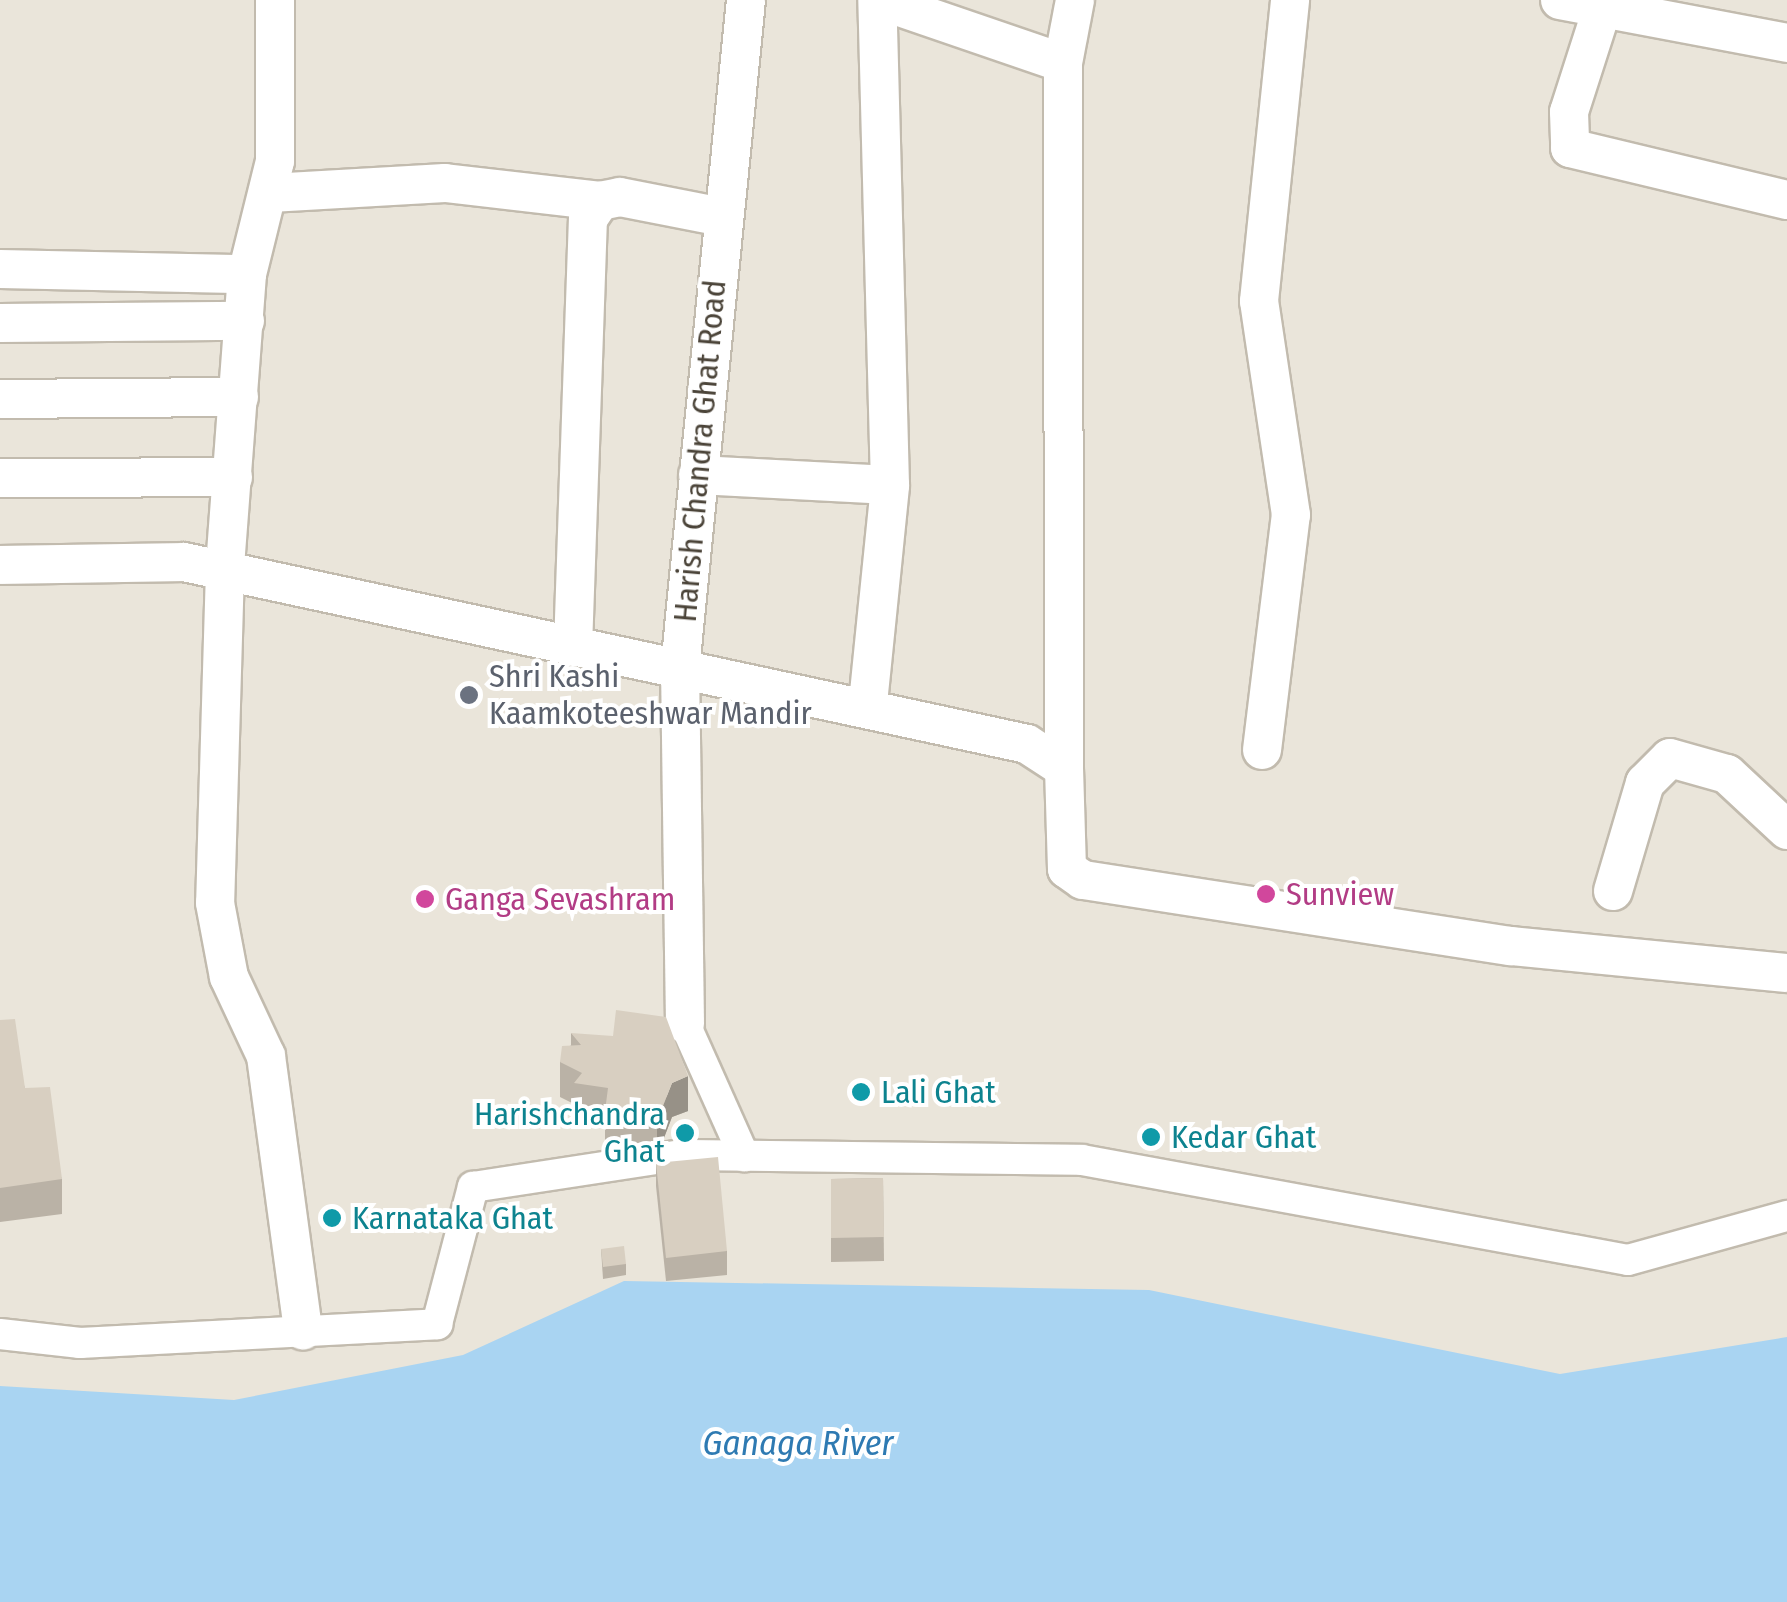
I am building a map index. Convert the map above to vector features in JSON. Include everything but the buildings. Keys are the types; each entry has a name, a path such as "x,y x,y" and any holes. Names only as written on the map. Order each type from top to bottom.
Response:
{"street":[{"path":"274,0 270,193 247,274 225,570 218,943 266,1056 304,1330"},
{"name":"Harish Chandra Ghat Road","path":"686,1024 680,668 746,0"},
{"path":"868,703 890,485 878,0 1063,63"},
{"path":"1075,0 1063,63 1067,868 1083,880 1511,946 1787,973"},
{"path":"1262,750 1291,515 1259,301 1290,0"},
{"path":"1560,0 1787,44"},
{"path":"1602,6 1569,112 1570,148 1787,200"},
{"path":"270,193 445,182 722,217"},
{"path":"573,647 584,256 600,201"},
{"path":"0,269 247,274"},
{"path":"0,323 245,320"},
{"path":"0,399 240,396"},
{"path":"698,475 890,485"},
{"path":"0,478 233,477"},
{"path":"0,566 225,570 337,602 868,703 1027,744 1064,768"},
{"path":"1613,891 1645,783 1670,758 1727,774 1787,830"},
{"path":"686,1024 744,1156"},
{"path":"0,1334 80,1342 437,1324 473,1187 683,1156 1082,1160 1628,1260 1787,1216"}],"shaded area":[{"path":"0,0 1787,0 1787,1443 0,1397"}],"water":[{"name":"Ganaga River","path":"624,1281 1149,1290 1560,1374 1787,1337 1787,1602 0,1602 0,1386 234,1400 463,1355"}],"place":[{"name":"Shri Kashi Kaamkoteeshwar Mandir","path":"469,695"},
{"name":"Sunview","path":"1266,894"},
{"name":"Ganga Sevashram","path":"425,899"},
{"name":"Lali Ghat","path":"861,1092"},
{"name":"Harishchandra Ghat","path":"685,1133"},
{"name":"Kedar Ghat","path":"1151,1137"},
{"name":"Karnataka Ghat","path":"332,1218"}]}
